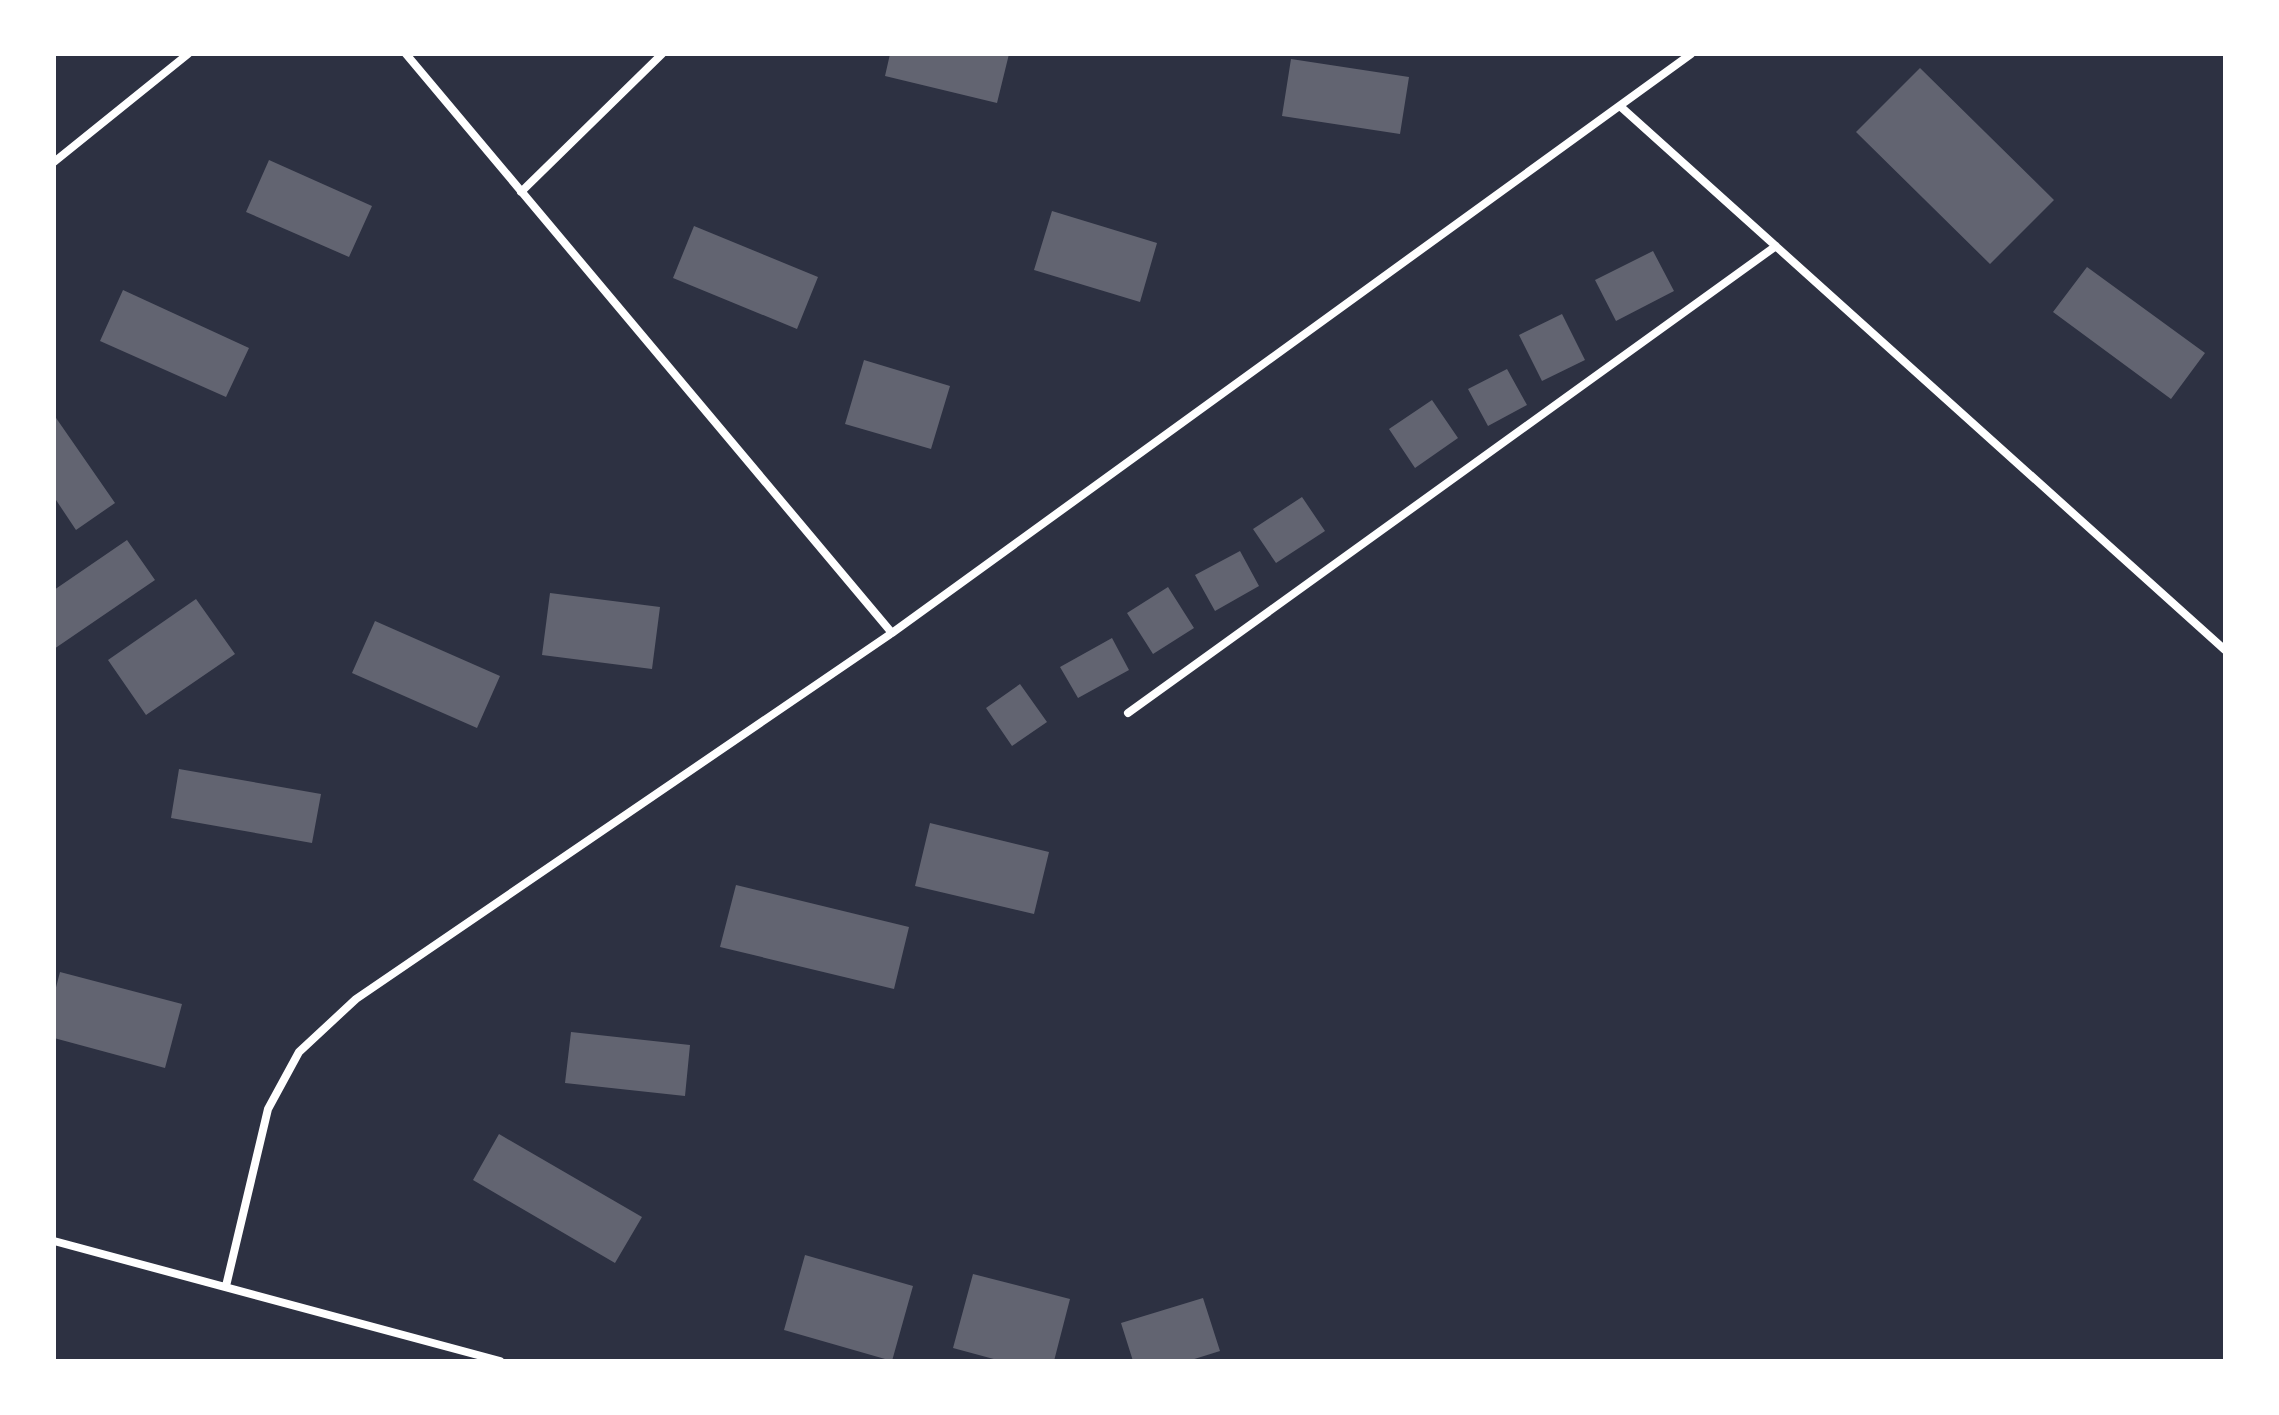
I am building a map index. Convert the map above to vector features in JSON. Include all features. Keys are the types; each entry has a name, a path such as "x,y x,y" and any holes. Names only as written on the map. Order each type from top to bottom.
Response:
{"street":[{"path":"54,162 188,54"},
{"path":"406,54 892,633"},
{"path":"521,192 662,54"},
{"path":"226,1286 268,1109 299,1052 356,999 892,633 1691,54"},
{"path":"1621,107 2225,650"},
{"path":"1128,713 1776,246"},
{"path":"54,1241 500,1361"}],"building":[{"path":"890,54 1009,54 997,103 885,76"},
{"path":"1291,59 1409,77 1400,134 1282,116"},
{"path":"1920,68 2054,200 1990,264 1856,132"},
{"path":"269,160 372,206 349,257 246,212"},
{"path":"1052,211 1157,243 1140,302 1034,270"},
{"path":"694,226 818,277 797,329 673,278"},
{"path":"1653,251 1674,291 1616,321 1595,280"},
{"path":"2087,267 2205,353 2171,399 2053,312"},
{"path":"123,290 249,348 226,397 100,341"},
{"path":"1562,314 1585,360 1542,381 1519,335"},
{"path":"864,360 950,386 931,449 845,424"},
{"path":"1507,369 1527,405 1488,426 1468,389"},
{"path":"1432,400 1458,438 1415,468 1389,429"},
{"path":"54,415 115,503 76,530 54,497"},
{"path":"1302,497 1325,531 1276,563 1253,529"},
{"path":"127,540 155,580 54,649 54,590"},
{"path":"1240,551 1259,586 1215,611 1195,575"},
{"path":"1168,587 1194,628 1153,654 1127,613"},
{"path":"550,593 660,607 652,669 542,655"},
{"path":"196,599 235,654 146,715 108,660"},
{"path":"375,621 500,676 477,728 352,673"},
{"path":"1112,638 1129,670 1078,698 1060,667"},
{"path":"1020,684 1047,722 1012,746 986,708"},
{"path":"179,769 321,794 312,843 171,818"},
{"path":"930,823 1049,852 1034,914 915,886"},
{"path":"736,885 909,927 894,989 720,947"},
{"path":"60,972 182,1004 165,1068 54,1038 54,995"},
{"path":"571,1032 690,1045 685,1096 565,1083"},
{"path":"499,1134 642,1217 615,1263 473,1180"},
{"path":"805,1255 913,1286 892,1361 784,1330"},
{"path":"973,1274 1070,1299 1054,1361 1001,1361 953,1348"},
{"path":"1203,1298 1220,1351 1188,1361 1133,1361 1121,1323"}]}
